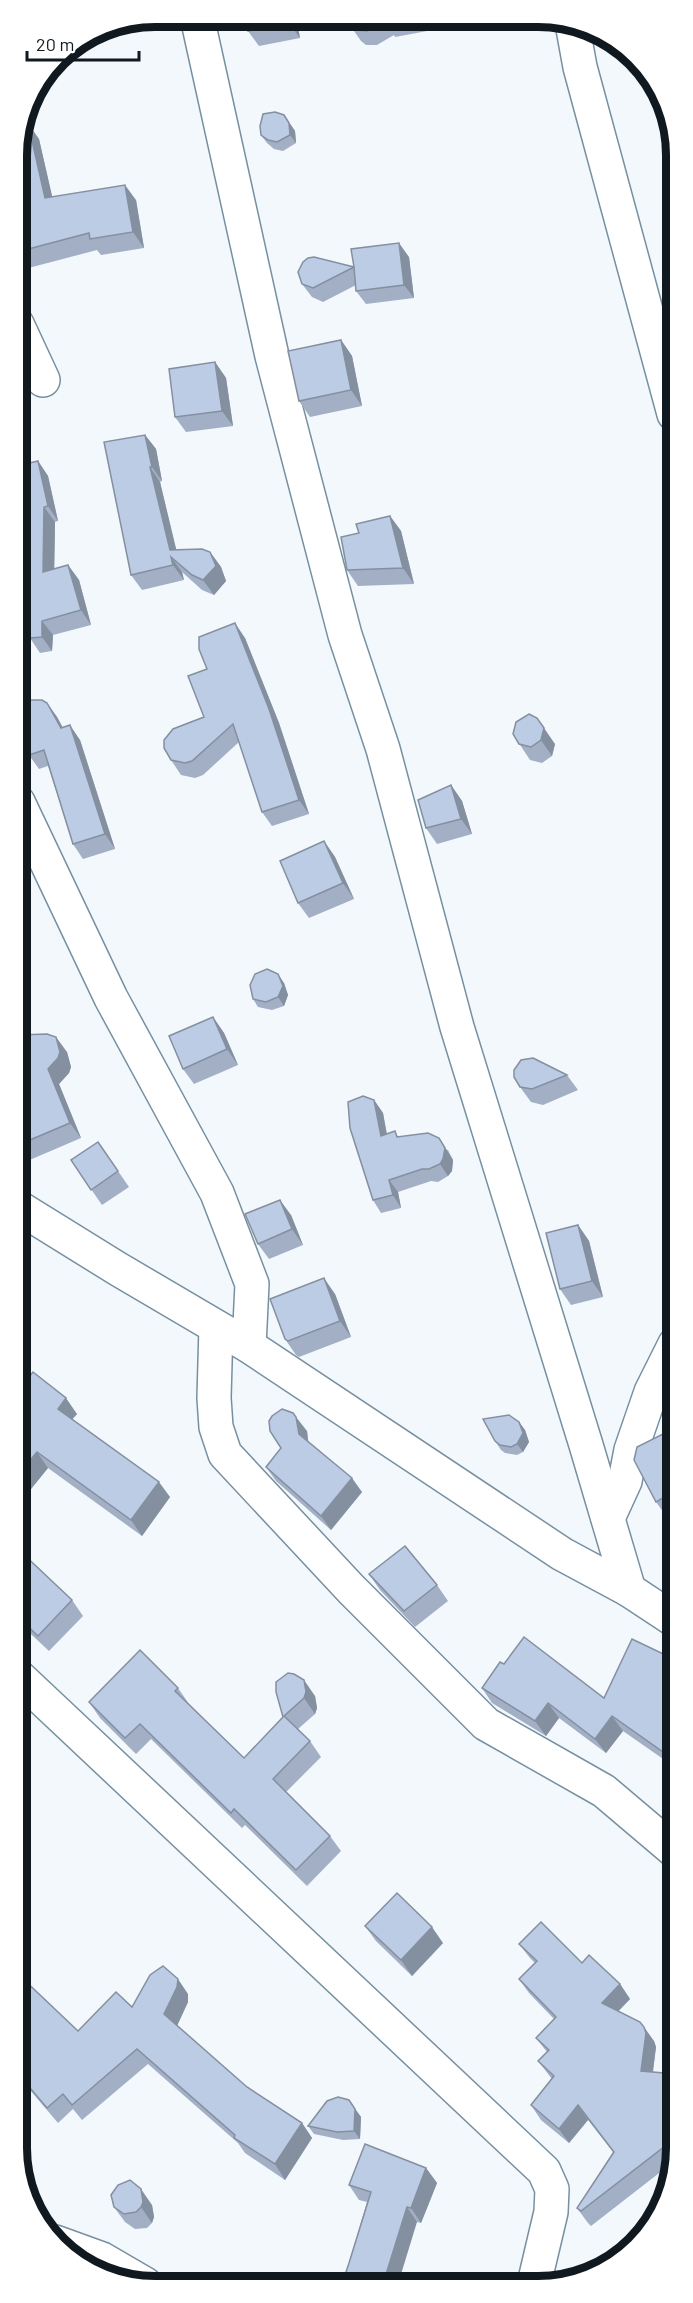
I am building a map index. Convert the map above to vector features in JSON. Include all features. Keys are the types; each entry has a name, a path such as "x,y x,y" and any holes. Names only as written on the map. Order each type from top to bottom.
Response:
{"street":[{"path":"199,27 272,356 345,635 383,749 458,1027 628,1590"},
{"path":"574,32 580,67 666,384"},
{"path":"27,346 43,380"},
{"path":"27,821 111,998 217,1193 252,1284 249,1346"},
{"path":"27,1212 249,1346 562,1554 628,1590 666,1615"},
{"path":"216,1327 214,1398 216,1427 225,1454 351,1589 486,1724 604,1791 666,1844"},
{"path":"608,1518 625,1481 631,1450 651,1392 666,1362"},
{"path":"27,1685 544,2171 552,2189 551,2212 536,2276"},
{"path":"76,2249 102,2259 125,2273"}],"building":[{"path":"247,27 268,27 248,31"},
{"path":"350,27 374,27 367,31"},
{"path":"275,112 284,115 289,123 290,135 277,142 261,135 260,126 263,114"},
{"path":"29,129 45,198 125,185 133,232 90,239 89,233 27,249 27,146"},
{"path":"399,243 404,285 356,291 351,249"},
{"path":"314,257 354,267 313,288 302,284 298,272 303,262"},
{"path":"341,340 351,390 299,401 288,351"},
{"path":"215,362 222,411 175,417 169,369"},
{"path":"145,435 152,467 150,467 170,550 202,549 210,552 216,566 203,580 192,575 171,557 173,565 131,575 104,442"},
{"path":"38,461 48,506 44,507 43,572 68,565 81,610 42,621 42,637 30,638 27,624 27,464"},
{"path":"390,516 403,568 347,570 341,537 359,533 356,524"},
{"path":"235,623 269,709 299,800 262,812 233,724 192,761 185,763 171,760 164,748 164,740 173,729 204,717 188,676 207,669 199,649 199,637"},
{"path":"27,700 42,700 47,703 61,728 70,725 105,834 73,844 44,750 29,755"},
{"path":"529,714 537,718 544,728 541,740 531,747 519,744 513,734 516,722"},
{"path":"451,785 461,819 426,828 418,800"},
{"path":"324,841 343,883 298,903 280,861"},
{"path":"267,969 278,974 283,986 278,997 266,1002 253,999 250,985 255,974"},
{"path":"213,1017 227,1049 183,1069 169,1036"},
{"path":"47,1034 56,1037 60,1052 58,1058 48,1069 70,1123 27,1141 27,1035"},
{"path":"533,1058 567,1075 532,1089 520,1087 514,1077 514,1070 521,1060"},
{"path":"363,1096 374,1100 381,1136 395,1131 397,1137 428,1133 439,1138 445,1148 440,1164 389,1180 393,1195 373,1200 350,1128 348,1102"},
{"path":"98,1142 118,1171 91,1190 71,1160"},
{"path":"280,1200 292,1229 258,1244 245,1214"},
{"path":"578,1225 592,1281 560,1289 546,1233"},
{"path":"324,1278 340,1321 288,1341 285,1339 270,1299"},
{"path":"33,1372 66,1398 58,1409 159,1482 131,1520 37,1452 27,1464 27,1380"},
{"path":"282,1409 293,1413 296,1417 299,1434 352,1478 321,1516 266,1467 281,1448 270,1431 269,1421"},
{"path":"509,1415 519,1422 523,1433 517,1444 511,1447 500,1445 495,1441 483,1419"},
{"path":"663,1434 666,1440 666,1496 656,1502 634,1460 637,1447"},
{"path":"405,1546 437,1585 404,1611 369,1574"},
{"path":"27,1558 72,1600 38,1636 27,1626"},
{"path":"524,1637 604,1698 632,1639 666,1655 666,1754 612,1716 595,1739 548,1703 535,1721 482,1688 500,1662 504,1664"},
{"path":"140,1650 178,1688 175,1691 244,1758 283,1717 276,1692 276,1682 288,1673 304,1680 306,1692 304,1698 284,1716 310,1741 273,1779 330,1836 296,1870 234,1809 231,1813 140,1724 125,1738 89,1702"},
{"path":"397,1893 432,1927 401,1960 365,1926"},
{"path":"541,1922 582,1963 589,1955 620,1984 602,2003 640,2022 644,2027 646,2033 641,2071 666,2073 666,2151 664,2147 581,2211 577,2208 614,2152 578,2105 559,2129 531,2105 554,2076 538,2061 549,2050 536,2038 556,2017 519,1979 537,1961 519,1944"},
{"path":"163,1966 178,1979 177,1987 164,2014 247,2087 302,2123 275,2164 234,2138 235,2135 137,2049 72,2105 63,2094 47,2108 27,2084 27,1983 78,2031 116,1992 132,2007 150,1975"},
{"path":"338,2097 349,2100 355,2109 354,2131 337,2132 308,2126 327,2101"},
{"path":"365,2144 426,2168 411,2208 407,2207 385,2276 345,2276 371,2192 349,2185"},
{"path":"130,2180 141,2189 143,2202 136,2212 124,2214 114,2207 111,2195 118,2185"}]}
